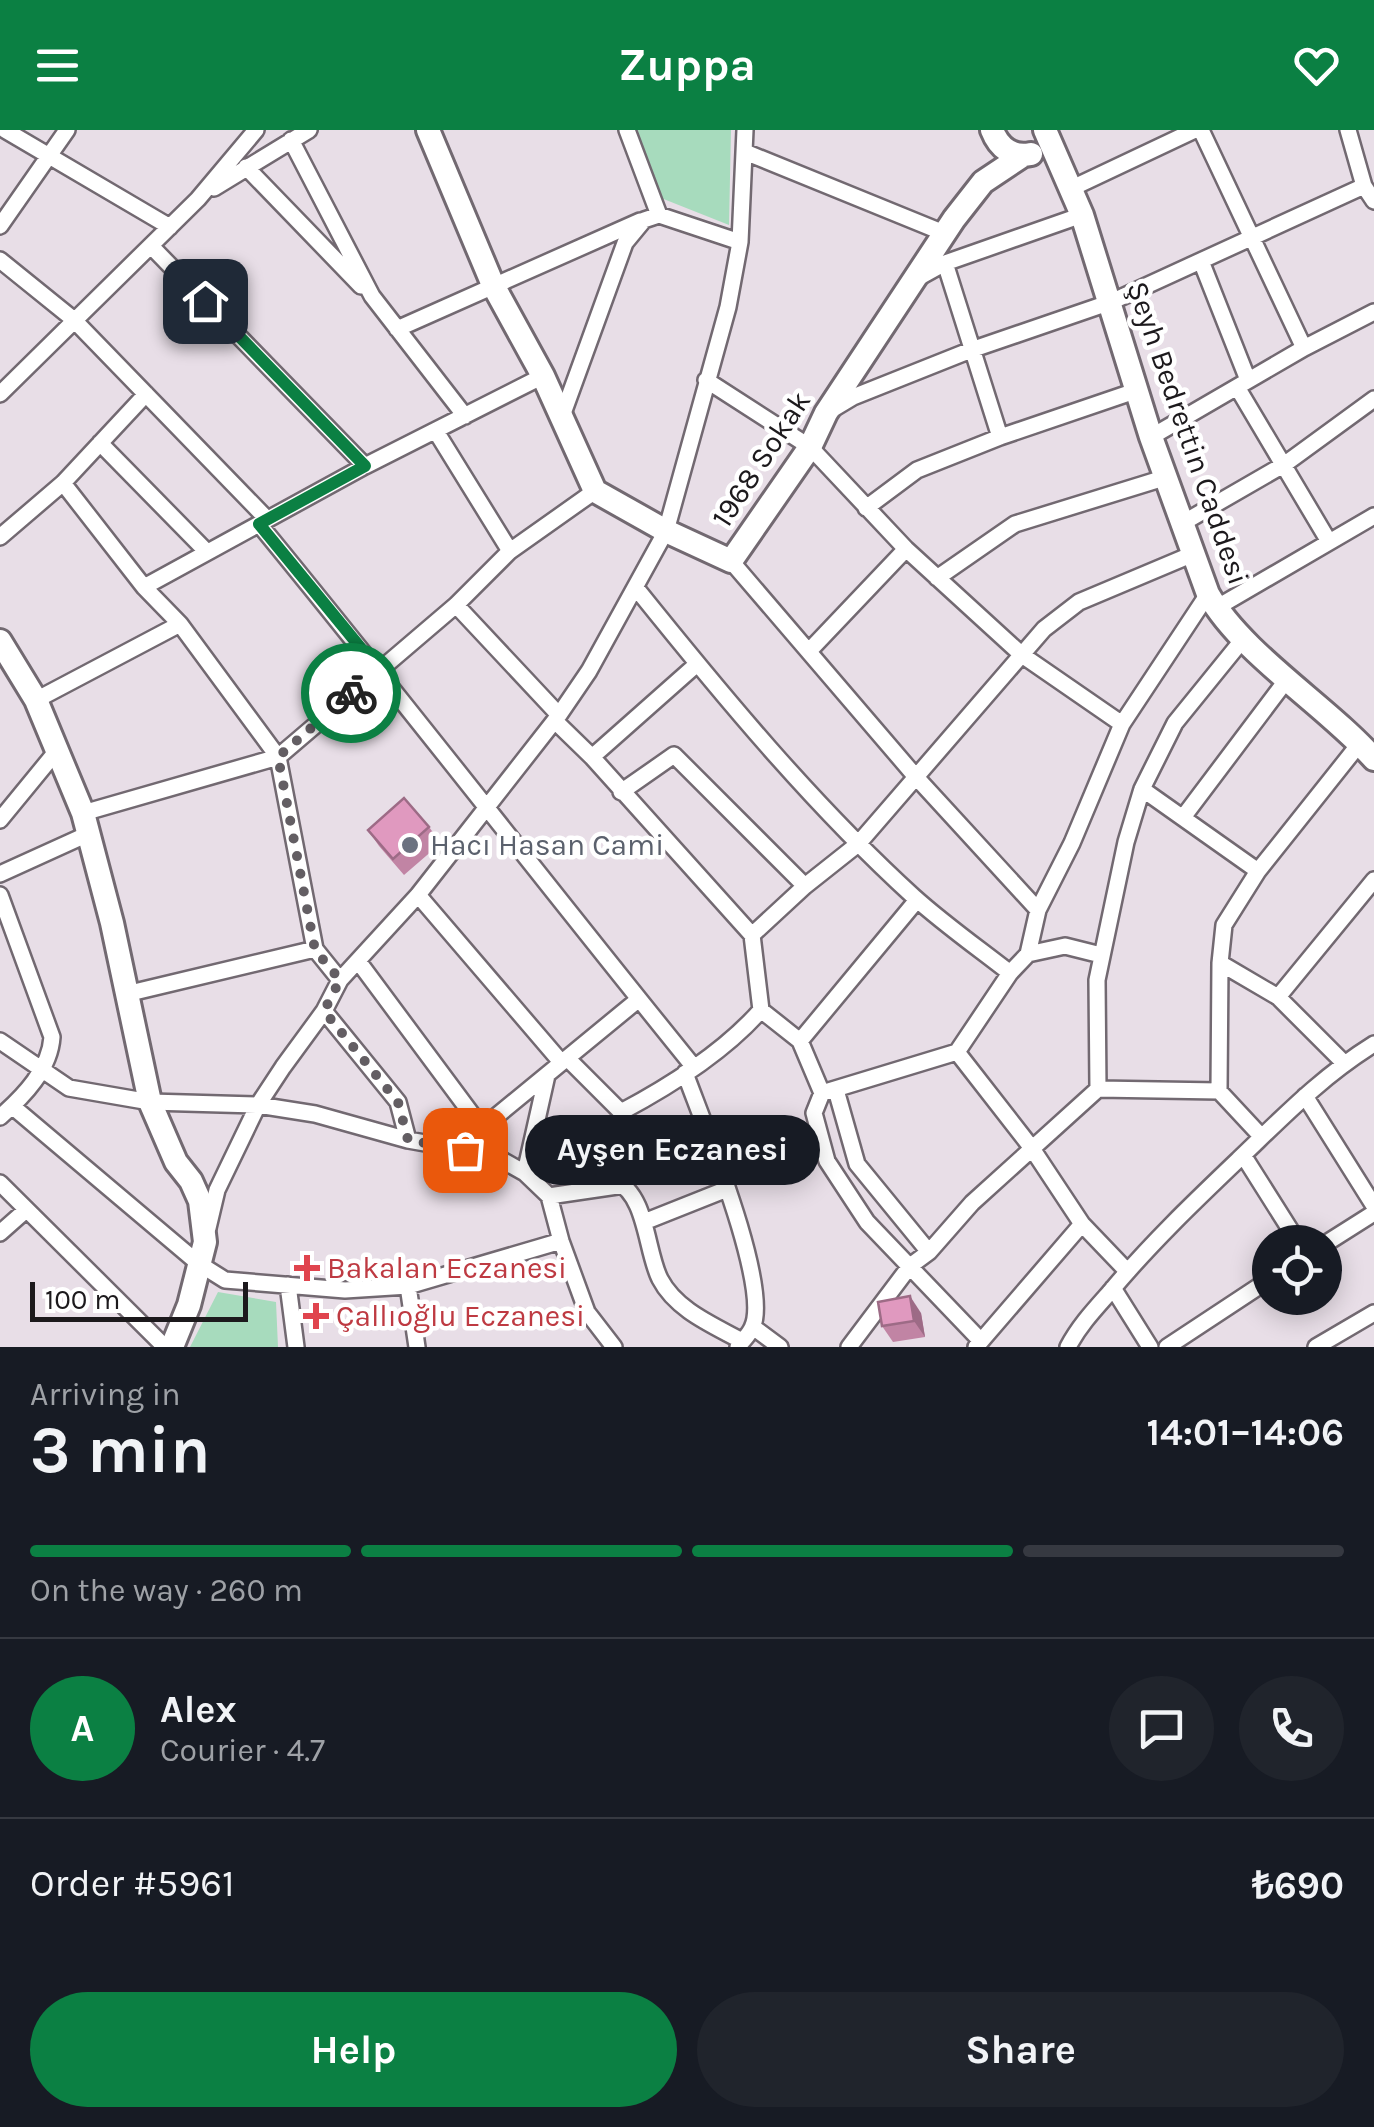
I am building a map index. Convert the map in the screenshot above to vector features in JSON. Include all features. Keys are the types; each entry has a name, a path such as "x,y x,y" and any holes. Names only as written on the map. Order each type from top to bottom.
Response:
{"main road":[{"path":"428,130 492,285 543,376 595,491"},
{"path":"993,132 1002,146 1022,156"},
{"path":"983,182 993,132"},
{"path":"983,182 1050,136"},
{"name":"Şeyh Bedrettin Caddesi","path":"1050,136 1082,214 1181,524 1212,601 1244,638 1367,751"},
{"name":"1968 Sokak","path":"595,491 666,531 731,561 810,447 826,413 911,282 983,182"},
{"path":"0,641 36,700 85,823 150,1102 176,1162 200,1201 202,1253 188,1305 168,1347"}],"street":[{"path":"4,130 170,227"},
{"path":"0,226 67,130"},
{"path":"0,394 170,227 256,130"},
{"path":"198,198 309,130"},
{"path":"627,130 652,218"},
{"path":"202,1253 217,1190 258,1105 324,1011 340,980 418,895 557,718 588,671 666,531 728,307 740,242 745,130"},
{"path":"1070,188 1198,130 1304,348"},
{"path":"1348,130 1364,186 1374,200"},
{"path":"292,140 374,300"},
{"path":"745,152 944,233"},
{"path":"246,167 374,300 465,416"},
{"path":"826,413 854,397 970,350 1111,302 1364,186"},
{"path":"911,282 944,263 1082,214"},
{"path":"562,420 625,242 652,218"},
{"path":"398,329 652,218 740,242"},
{"path":"151,246 365,466"},
{"path":"0,260 73,320 263,522 639,999 689,1069 743,1239 756,1299 754,1327 740,1344 684,1308 660,1279 644,1222 624,1185 614,1181 620,1112"},
{"path":"1201,261 1242,383 1328,540"},
{"path":"944,263 1000,437"},
{"path":"1152,437 1374,312"},
{"path":"144,587 365,466 437,433 543,376"},
{"path":"706,380 810,447 906,549 1022,655 1122,724"},
{"path":"866,508 917,470 1138,390"},
{"path":"0,538 62,483 146,394"},
{"path":"1181,524 1286,464 1374,398"},
{"path":"437,433 510,551"},
{"path":"100,444 206,551"},
{"path":"936,578 1015,524 1167,477"},
{"path":"62,483 144,587 180,624 278,757 315,950 340,980"},
{"path":"0,874 85,823 278,757 456,605 510,551 595,491"},
{"path":"1082,1224 978,1343 867,1222 827,1161 814,1113 829,1092 957,1052 1010,973 1028,954 1038,910 1072,843 1122,724 1212,601 1374,516"},
{"path":"810,650 906,549"},
{"path":"752,935 804,886 858,844 1044,629 1079,602 1193,554"},
{"path":"731,561 916,777 1038,910"},
{"path":"636,588 697,664 858,844 916,900 1010,973"},
{"path":"456,605 752,935 761,1010 800,1041 829,1092 856,1164 929,1252"},
{"path":"36,700 180,624"},
{"path":"1098,1089 1097,980 1126,842 1142,789 1175,723 1244,638"},
{"path":"592,756 697,664"},
{"path":"1184,816 1288,678"},
{"path":"1260,1135 1219,1091 1224,925 1258,871 1367,751"},
{"path":"0,820 55,753"},
{"path":"622,792 674,755 804,886"},
{"path":"1142,789 1258,871"},
{"path":"1278,998 1374,880"},
{"path":"0,895 52,1036 51,1052 42,1071 6,1111 202,1253 225,1280 345,1290 408,1286 561,1242"},
{"path":"418,895 564,1060 620,1112"},
{"path":"800,1041 916,900"},
{"path":"0,934 18,944"},
{"path":"1028,954 1065,946 1101,955"},
{"path":"126,994 315,950"},
{"path":"358,961 482,1128 494,1155"},
{"path":"1220,963 1278,998 1344,1063"},
{"path":"482,1128 639,999"},
{"path":"620,1112 737,1038 761,1010"},
{"path":"324,1011 398,1102 408,1140"},
{"path":"0,1041 70,1088 189,1106 258,1105 314,1114 408,1140 494,1155 525,1173 550,1196 561,1242 587,1312 614,1347"},
{"path":"1068,1347 1076,1330 1126,1270 1260,1135 1344,1063 1374,1044"},
{"path":"957,1052 1031,1147 1082,1224 1126,1270"},
{"path":"525,1173 547,1075"},
{"path":"849,1347 910,1266 929,1252 972,1202 1098,1089 1219,1091"},
{"path":"1304,1096 1374,1210 1342,1232"},
{"path":"1243,1155 1287,1225"},
{"path":"0,1183 168,1347"},
{"path":"550,1196 624,1185"},
{"path":"644,1222 727,1189"},
{"path":"0,1233 26,1210"},
{"path":"288,1286 296,1347"},
{"path":"408,1286 417,1347"},
{"path":"1113,1288 1150,1347"},
{"path":"1166,1347 1252,1291"},
{"path":"1316,1347 1374,1314"},
{"path":"754,1327 780,1347"}],"green space":[{"path":"634,130 731,130 729,225 661,198"},
{"path":"218,1292 276,1302 278,1347 190,1347"}],"building":[{"path":"404,798 429,827 393,859 368,830"},
{"path":"910,1296 914,1321 882,1326 878,1302"}],"way so far":[{"path":"351,693 278,757 315,950 340,980 324,1011 398,1102 408,1140 465,1150"}],"place":[{"name":"Hacı Hasan Cami","path":"410,845"},
{"name":"Ayşen Eczanesi","path":"465,1150"},
{"name":"Bakalan Eczanesi","path":"307,1268"},
{"name":"Çallıoğlu Eczanesi","path":"316,1316"}],"route":[{"path":"205,301 365,466 259,524 378,669 351,693"}]}
